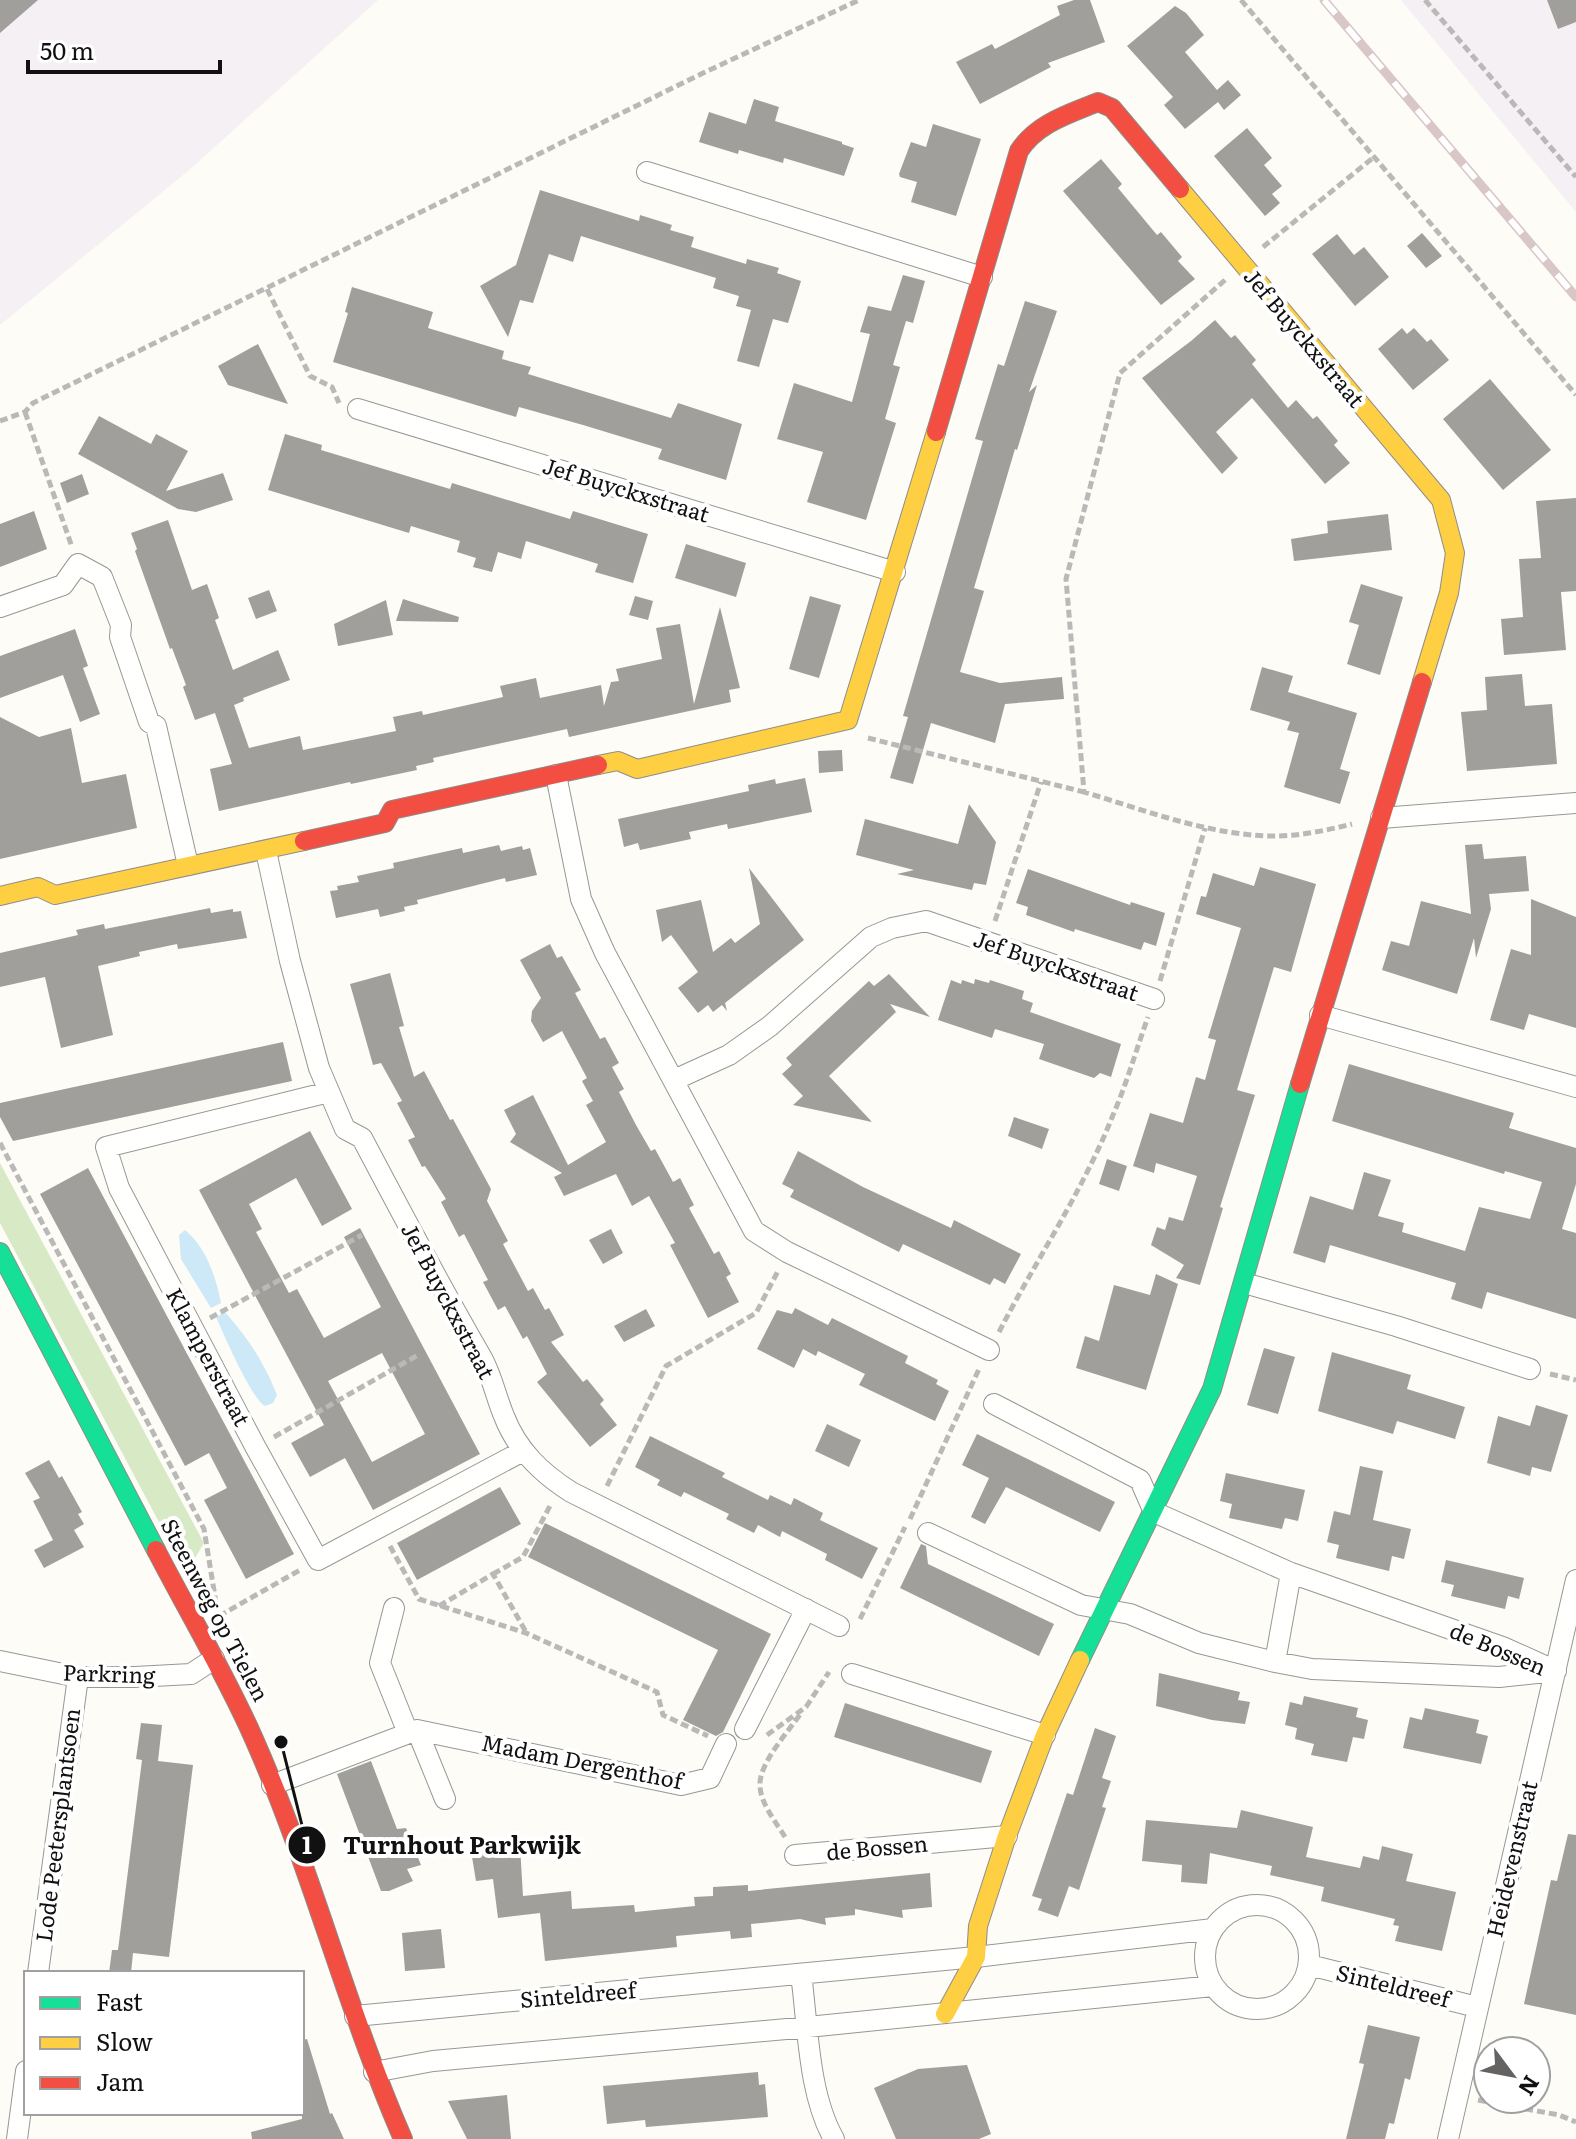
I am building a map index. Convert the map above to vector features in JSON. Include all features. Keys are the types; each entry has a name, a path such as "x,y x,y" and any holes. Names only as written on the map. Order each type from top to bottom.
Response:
{"street":[{"name":"Jef Buyckxstraat","path":"848,720 895,572 1019,151 1024,140 1042,127 1098,102 1112,108 1441,500 1455,553 1449,593 1320,1015 1212,1389 1154,1512"},
{"path":"647,172 982,277"},
{"name":"Jef Buyckxstraat","path":"358,409 895,572"},
{"path":"0,607 63,585 78,564 102,577 121,625 120,637 149,722 156,726 188,865"},
{"path":"0,896 38,887 55,895 385,823 392,810 618,761 637,769 848,720"},
{"path":"556,775 581,899 605,953 754,1231 787,1252 989,1350"},
{"path":"1381,818 1576,803"},
{"name":"Jef Buyckxstraat","path":"266,851 290,961 319,1068 329,1092 345,1129 362,1138 461,1325 484,1362 505,1420 523,1451 535,1466 561,1485 598,1505 806,1609 849,1624"},
{"name":"Jef Buyckxstraat","path":"674,1080 739,1047 770,1026 871,937 892,928 926,921 1154,999"},
{"path":"1320,1015 1576,1087"},
{"name":"Klamperstraat","path":"318,1560 119,1188 106,1147 329,1092"},
{"name":"Steenweg op Tielen","path":"0,1252 254,1738 374,2072 403,2139"},
{"path":"1244,1283 1396,1326 1530,1369"},
{"path":"945,2014 976,1957 978,1926 1007,1836 1045,1735 1104,1608 1154,1512 1140,1480 994,1404"},
{"path":"318,1560 523,1451"},
{"name":"de Bossen","path":"1154,1512 1291,1573 1505,1648 1556,1671"},
{"name":"de Bossen","path":"928,1533 1081,1605 1130,1614 1199,1643 1275,1662 1312,1669 1499,1677 1556,1671"},
{"path":"1275,1662 1291,1573"},
{"name":"Heidevenstraat","path":"1448,2139 1576,1580"},
{"path":"394,1608 380,1663 445,1799"},
{"path":"745,1729 806,1609"},
{"name":"Parkring","path":"0,1661 78,1677 191,1674 214,1659"},
{"path":"845,1667 1045,1735"},
{"name":"Lode Peetersplantsoen","path":"38,1971 78,1677"},
{"path":"272,1785 412,1731"},
{"name":"Madam Dergenthof","path":"412,1731 681,1785 710,1778 726,1744"},
{"name":"de Bossen","path":"795,1855 1007,1836"},
{"name":"Sinteldreef","path":"355,2016 976,1957 1213,1929 1222,1918 1246,1905 1274,1907 1297,1922 1305,1934 1309,1965 1300,1988 1278,2006 1263,2010 1235,2005 1213,1986"},
{"path":"374,2072 433,2061 1213,1986 1205,1968 1205,1947 1213,1929"},
{"name":"Sinteldreef","path":"1309,1965 1477,2007"},
{"path":"801,1974 815,2082 827,2127 834,2139"},
{"path":"17,2139 24,2086"}],"path":[{"path":"0,421 25,412 33,403 687,81 859,0"},
{"path":"1241,0 1576,395"},
{"path":"1425,0 1576,177"},
{"path":"1084,792 1066,579 1120,373 1243,264 1374,157"},
{"path":"267,289 310,376 332,387 339,404 358,409"},
{"path":"25,412 78,564"},
{"path":"848,720 870,740 1084,792 1205,828 1268,836 1326,831 1381,818"},
{"path":"988,943 1041,782"},
{"path":"849,1624 909,1519 969,1389 1031,1269 1075,1195 1113,1116 1154,999 1205,828"},
{"path":"0,1143 204,1529 219,1616 214,1659"},
{"path":"192,1328 362,1235"},
{"path":"598,1505 666,1366 756,1313 787,1252"},
{"path":"256,1448 418,1355"},
{"path":"439,1606 523,1557 561,1485"},
{"path":"909,1519 928,1533"},
{"path":"380,1527 419,1599 526,1633 657,1692 663,1715 726,1744"},
{"path":"219,1616 318,1560"},
{"path":"493,1574 526,1633"},
{"path":"745,1729 749,1742 772,1734 806,1707 845,1667"},
{"path":"795,1855 763,1799 760,1785 763,1769 806,1707"},
{"path":"1458,2097 1559,2115 1576,2122"}],"shaded area":[{"path":"0,0 378,0 188,171 0,325"},
{"path":"1401,0 1576,0 1576,212"}],"green space":[{"path":"0,1163 204,1543 186,1573 0,1223"}],"water":[{"path":"185,1230 199,1245 213,1273 221,1303 211,1308 181,1259 179,1235"},
{"path":"225,1312 267,1372 277,1395 273,1403 265,1406 259,1401 245,1379 216,1317"}],"building":[{"path":"0,0 38,0 0,33"},
{"path":"1074,0 1090,0 1105,42 1048,63 1051,67 980,104 956,62 992,44 995,49 1060,15 1057,6"},
{"path":"1547,0 1576,0 1576,22 1558,29"},
{"path":"1175,6 1186,13 1204,35 1185,52 1217,90 1228,80 1241,95 1224,110 1218,102 1185,129 1164,105 1173,97 1127,46"},
{"path":"754,99 779,107 775,121 854,148 844,176 784,158 783,163 699,142 709,112 746,124"},
{"path":"933,124 981,139 956,216 911,202 917,182 899,174 911,142 926,147"},
{"path":"1247,128 1272,158 1264,165 1282,186 1272,194 1280,203 1265,216 1214,156"},
{"path":"1101,159 1122,184 1118,188 1157,235 1161,232 1182,257 1178,261 1195,279 1161,305 1063,191"},
{"path":"540,190 639,221 640,215 672,225 670,230 694,237 691,247 746,264 747,259 779,268 777,273 801,281 788,323 773,319 759,367 737,361 751,310 736,306 739,296 713,288 716,278 581,236 573,262 549,254 533,303 520,300 508,337 480,286 516,265"},
{"path":"1422,233 1442,256 1426,268 1407,246"},
{"path":"1337,234 1354,255 1364,247 1389,277 1355,306 1312,254"},
{"path":"903,275 925,281 913,323 906,321 893,365 900,367 885,419 896,423 866,520 807,502 823,452 777,439 794,383 852,402 870,334 860,332 868,306 891,311"},
{"path":"352,287 433,312 428,328 504,351 502,359 531,367 528,374 671,418 678,403 742,424 726,480 658,459 662,449 583,425 519,407 516,417 333,362 348,313 345,312"},
{"path":"1025,301 1057,311 1029,392 1037,385 974,588 984,591 960,672 1000,683 1062,677 1064,699 1005,704 995,743 931,723 913,784 890,778 908,717 903,716 983,441 975,439 998,364 1004,366"},
{"path":"1215,320 1231,338 1235,335 1256,360 1252,364 1288,408 1296,400 1313,419 1317,416 1338,441 1334,445 1350,463 1325,484 1252,398 1216,432 1238,458 1222,474 1142,378"},
{"path":"1402,328 1407,334 1414,328 1427,342 1431,339 1449,360 1413,390 1378,349"},
{"path":"258,344 288,404 228,385 218,366"},
{"path":"1490,379 1551,450 1503,490 1443,419"},
{"path":"99,416 151,444 156,434 188,451 166,491 223,473 233,500 196,512 178,509 78,454"},
{"path":"285,434 322,445 321,450 450,489 452,483 570,519 573,511 648,534 633,583 595,572 598,564 526,541 521,559 498,552 492,572 473,567 476,558 457,552 460,541 411,526 409,533 268,490"},
{"path":"82,474 89,494 67,503 60,483"},
{"path":"1576,498 1576,591 1561,592 1566,650 1504,655 1501,619 1523,617 1519,559 1541,558 1536,501"},
{"path":"34,511 47,549 0,567 0,524"},
{"path":"1388,514 1392,550 1294,561 1291,539 1328,533 1327,521"},
{"path":"168,520 192,590 207,584 219,618 215,620 233,670 278,650 290,680 243,698 244,701 234,705 249,748 300,736 303,750 396,731 393,717 422,711 423,715 503,697 500,686 536,678 540,698 601,685 604,706 611,682 619,681 616,669 662,659 656,628 680,624 694,704 720,607 740,688 729,690 731,702 569,737 567,729 433,758 434,762 416,766 417,770 219,811 210,769 232,764 215,713 195,720 183,687 186,685 170,649 131,533"},
{"path":"686,544 746,563 736,597 675,578"},
{"path":"1361,584 1403,597 1380,675 1347,664 1359,625 1349,622"},
{"path":"269,590 277,611 256,619 248,598"},
{"path":"635,596 653,601 648,620 629,615"},
{"path":"810,596 841,605 819,678 789,669"},
{"path":"403,599 459,617 458,622 396,621"},
{"path":"386,600 393,635 338,646 334,624"},
{"path":"75,629 88,666 83,668 100,714 80,722 63,675 0,698 0,656"},
{"path":"1262,667 1293,676 1288,692 1357,713 1340,769 1350,772 1340,804 1284,787 1299,733 1287,730 1290,722 1250,710"},
{"path":"1522,674 1525,706 1552,704 1557,764 1467,771 1461,712 1487,710 1485,677"},
{"path":"0,717 39,737 71,728 82,783 126,774 137,828 0,859"},
{"path":"842,750 843,771 819,773 818,751"},
{"path":"805,778 812,812 728,829 727,824 689,832 691,839 640,850 638,843 624,847 618,819 749,791 748,785 775,779 776,784"},
{"path":"969,804 996,842 986,885 974,883 972,890 897,874 914,870 856,855 865,819 958,844"},
{"path":"1482,844 1484,859 1526,856 1529,891 1489,894 1491,909 1476,958 1474,938 1457,994 1382,970 1391,941 1409,946 1421,901 1471,914 1465,845"},
{"path":"499,845 501,851 522,846 523,850 530,848 537,875 506,882 505,878 417,900 418,904 404,907 405,911 380,917 378,909 336,918 330,891 338,890 337,886 359,882 357,876 394,868 393,863 462,848 463,853"},
{"path":"1260,867 1316,884 1291,972 1274,967 1237,1090 1255,1095 1220,1207 1223,1208 1200,1285 1176,1278 1184,1265 1151,1245 1157,1227 1165,1230 1169,1217 1183,1221 1197,1176 1156,1163 1154,1173 1133,1166 1150,1113 1183,1123 1196,1077 1205,1080 1216,1040 1208,1038 1241,928 1196,914 1201,896 1206,897 1213,873 1254,886"},
{"path":"749,868 804,940 725,1003 727,1011 722,1005 713,1012 708,1005 698,1013 678,988 698,972 671,935 662,942 656,910 701,900 713,952 731,938 735,943 760,924"},
{"path":"1028,869 1130,905 1131,902 1165,913 1156,946 1144,942 1141,950 1026,915 1028,907 1016,903"},
{"path":"1531,899 1576,917 1576,1028 1529,1014 1524,1030 1490,1020 1511,949 1531,955"},
{"path":"210,908 211,913 233,909 233,912 241,911 247,938 178,949 177,944 139,952 140,956 98,966 113,1035 61,1048 45,977 0,987 0,953 78,935 76,930 104,924 105,929"},
{"path":"550,944 557,958 562,956 581,990 575,993 600,1039 605,1037 619,1063 612,1067 624,1089 619,1092 636,1125 651,1151 655,1149 673,1182 680,1178 694,1205 689,1208 714,1254 719,1251 731,1274 726,1277 739,1302 708,1318 670,1245 675,1243 649,1196 632,1206 616,1174 564,1196 554,1177 562,1173 510,1142 516,1134 504,1110 533,1095 568,1165 606,1142 586,1105 593,1101 582,1081 587,1078 562,1031 543,1042 531,1021 532,1011 541,998 520,960"},
{"path":"390,973 404,1026 399,1027 414,1077 424,1071 491,1189 487,1201 508,1241 503,1244 528,1291 533,1288 564,1335 551,1342 583,1382 587,1379 604,1400 600,1404 617,1425 590,1447 537,1382 547,1374 527,1336 523,1339 505,1306 498,1310 483,1282 488,1280 464,1234 459,1237 441,1202 446,1199 425,1166 422,1167 408,1140 415,1137 397,1103 402,1101 381,1063 373,1065 350,984"},
{"path":"889,974 930,1017 890,1004 896,1012 829,1076 872,1122 793,1105 803,1096 782,1074 792,1065 786,1058 869,981 874,986"},
{"path":"975,979 989,983 990,980 1024,991 1022,999 1033,1003 1030,1012 1121,1044 1111,1077 1100,1073 1094,1078 1039,1059 1044,1044 995,1029 992,1038 938,1020 951,980 974,984"},
{"path":"283,1042 292,1081 13,1141 0,1117 0,1103"},
{"path":"1349,1064 1514,1113 1509,1128 1576,1148 1576,1184 1562,1229 1576,1233 1576,1319 1487,1292 1482,1309 1451,1299 1456,1283 1330,1245 1325,1263 1293,1253 1310,1196 1353,1210 1364,1172 1391,1180 1378,1216 1404,1223 1402,1232 1465,1251 1479,1207 1530,1219 1542,1182 1505,1171 1504,1174 1332,1121"},
{"path":"1014,1117 1049,1129 1042,1149 1008,1136"},
{"path":"310,1131 352,1209 322,1226 296,1178 249,1204 262,1229 256,1232 289,1293 297,1289 324,1338 381,1307 344,1237 360,1228 480,1454 373,1510 345,1458 310,1477 291,1443 324,1425 199,1190","holes":["382,1353 425,1434 372,1462 328,1381"]},
{"path":"798,1151 863,1187 951,1228 954,1220 1021,1254 1005,1284 994,1278 990,1285 903,1244 899,1252 790,1197 794,1190 782,1184"},
{"path":"1107,1159 1127,1166 1119,1191 1099,1184"},
{"path":"88,1168 294,1554 246,1579 204,1500 227,1488 209,1453 185,1466 40,1194"},
{"path":"611,1229 623,1253 603,1264 589,1240"},
{"path":"1156,1274 1178,1284 1146,1390 1076,1368 1085,1336 1099,1341 1114,1285 1150,1295"},
{"path":"795,1308 828,1325 832,1318 908,1356 905,1363 938,1380 936,1384 949,1391 935,1421 859,1385 865,1374 818,1351 816,1356 803,1349 794,1368 757,1349 777,1310 792,1314"},
{"path":"646,1309 655,1326 624,1342 614,1326"},
{"path":"1264,1348 1295,1357 1278,1414 1247,1405"},
{"path":"1332,1352 1411,1375 1407,1389 1465,1407 1455,1439 1397,1421 1393,1434 1318,1411"},
{"path":"1536,1405 1568,1415 1551,1472 1532,1467 1530,1476 1487,1463 1498,1416 1530,1426"},
{"path":"827,1424 861,1440 849,1467 815,1451"},
{"path":"977,1434 1115,1502 1100,1532 1006,1487 985,1524 971,1517 989,1478 962,1465"},
{"path":"650,1436 725,1473 722,1477 768,1500 770,1495 791,1505 794,1498 823,1513 820,1520 878,1548 862,1579 825,1560 827,1554 782,1531 780,1537 758,1525 754,1533 726,1519 729,1514 684,1492 681,1497 657,1485 660,1480 635,1467"},
{"path":"49,1460 59,1478 62,1476 82,1512 78,1514 84,1524 74,1530 84,1547 44,1568 34,1550 53,1540 33,1501 40,1498 25,1473"},
{"path":"1360,1466 1383,1471 1373,1520 1411,1529 1404,1559 1392,1556 1389,1571 1336,1558 1339,1545 1327,1542 1334,1511 1350,1515"},
{"path":"1226,1473 1305,1490 1298,1521 1285,1518 1282,1529 1229,1518 1232,1504 1220,1501"},
{"path":"500,1487 521,1524 417,1580 397,1543"},
{"path":"545,1523 771,1634 723,1732 716,1736 683,1720 718,1650 528,1557"},
{"path":"921,1544 926,1546 928,1564 1054,1624 1039,1656 900,1588"},
{"path":"1446,1560 1524,1578 1519,1599 1508,1596 1505,1609 1451,1596 1454,1585 1441,1582"},
{"path":"1159,1673 1240,1692 1238,1700 1250,1702 1245,1724 1212,1720 1156,1706"},
{"path":"1304,1696 1358,1708 1356,1717 1368,1720 1364,1739 1353,1737 1347,1762 1311,1755 1314,1744 1295,1739 1297,1728 1285,1725 1290,1702 1302,1705"},
{"path":"845,1703 992,1751 981,1783 834,1737"},
{"path":"1425,1708 1479,1720 1476,1733 1488,1736 1481,1764 1403,1748 1410,1717 1422,1720"},
{"path":"141,1723 162,1725 158,1761 193,1765 169,1957 133,1953 131,1971 109,1971 112,1950 118,1950 142,1760 136,1759"},
{"path":"1095,1728 1116,1736 1102,1778 1111,1781 1102,1807 1106,1808 1079,1890 1069,1886 1058,1917 1038,1910 1042,1899 1032,1896 1067,1793 1073,1795"},
{"path":"371,1761 397,1829 406,1828 421,1865 407,1869 413,1881 389,1891 381,1891 337,1774"},
{"path":"1241,1810 1313,1827 1306,1857 1360,1868 1363,1856 1379,1860 1382,1846 1413,1854 1406,1881 1456,1892 1442,1951 1395,1941 1399,1926 1393,1925 1395,1919 1321,1901 1324,1887 1270,1875 1272,1866 1210,1853 1207,1884 1181,1882 1182,1865 1142,1861 1146,1820 1237,1828"},
{"path":"1568,1834 1576,1835 1576,2015 1524,2004 1551,1880 1557,1881"},
{"path":"520,1846 523,1896 571,1891 572,1909 634,1905 635,1912 695,1906 694,1897 713,1896 713,1887 748,1885 748,1891 930,1873 932,1907 902,1910 903,1918 855,1909 855,1915 825,1918 826,1925 800,1919 751,1924 752,1937 731,1939 730,1931 676,1936 677,1947 545,1961 540,1913 498,1918 493,1879 476,1881 471,1851"},
{"path":"441,1929 445,1968 405,1971 402,1933"},
{"path":"1368,2025 1420,2037 1410,2080 1405,2078 1394,2124 1389,2123 1385,2139 1346,2139 1364,2064 1359,2063"},
{"path":"307,2039 330,2114 344,2139 252,2139 251,2132 302,2119 304,2040"},
{"path":"967,2065 991,2134 979,2139 896,2139 874,2088 918,2069"},
{"path":"758,2072 759,2085 765,2084 768,2117 646,2127 645,2120 607,2124 603,2086"},
{"path":"507,2095 511,2139 467,2139 448,2101"}],"railway":[{"path":"1324,0 1576,297"}],"traffic: fast":[{"path":"1080,1660 1212,1389 1300,1084"},
{"path":"0,1252 156,1550"}],"traffic: slow":[{"path":"1180,189 1441,500 1455,553 1449,593 1422,682"},
{"path":"598,765 618,761 637,769 848,720 936,432"},
{"path":"0,896 38,887 55,895 304,841"},
{"path":"945,2014 976,1957 978,1926 1007,1836 1045,1735 1080,1660"}],"traffic: jam":[{"path":"936,432 1019,151 1026,141 1054,120 1098,102 1112,108 1180,189"},
{"path":"1300,1084 1422,682"},
{"path":"304,841 385,823 392,810 598,765"},
{"path":"156,1550 219,1667 275,1788 364,2040 403,2139"}],"place":[{"name":"Turnhout Parkwijk","path":"281,1742"}]}
